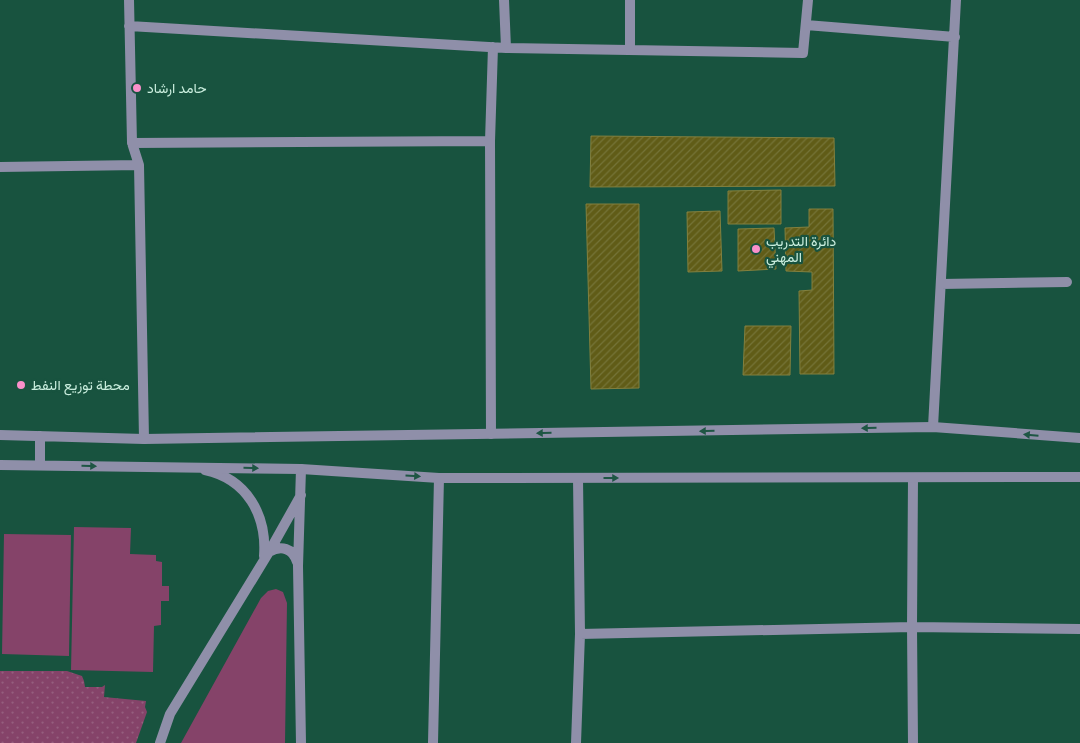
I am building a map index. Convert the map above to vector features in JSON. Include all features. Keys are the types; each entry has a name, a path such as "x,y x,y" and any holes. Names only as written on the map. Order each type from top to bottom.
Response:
{"street":[{"path":"129,0 132,143 138,165 144,439"},
{"path":"504,0 506,48"},
{"path":"630,0 630,50"},
{"path":"129,26 506,48 803,53 808,0"},
{"path":"933,427 956,0"},
{"path":"806,25 955,37"},
{"path":"490,434 490,141 493,47"},
{"path":"132,143 490,141"},
{"path":"0,167 138,165"},
{"path":"941,284 1067,282"},
{"path":"0,435 144,439 933,427 1080,438"},
{"path":"40,436 40,466"},
{"path":"0,465 301,469 439,478 1080,477"},
{"path":"197,468 215,472 231,480 245,492 256,507 262,524 267,556"},
{"path":"301,469 298,566 301,743"},
{"path":"433,743 439,478"},
{"path":"576,743 580,634 578,478"},
{"path":"913,743 914,478"},
{"path":"160,743 170,714 267,556 301,495"},
{"path":"267,556 275,548 288,549 297,560 298,566"},
{"path":"580,634 912,627 1080,629"}],"shaded area":[{"path":"74,527 131,528 130,554 156,555 156,561 162,562 162,586 169,586 169,601 161,601 161,625 154,626 153,672 71,670"},
{"path":"4,534 71,535 69,656 2,654"},
{"path":"276,589 283,592 287,603 285,743 181,743 261,598 268,591"},
{"path":"0,671 67,671 82,676 85,687 102,687 105,685 104,697 146,701 145,707 147,712 136,743 0,743"}],"building":[{"path":"591,136 834,138 835,186 590,187"},
{"path":"781,190 781,224 728,224 728,191"},
{"path":"586,204 639,204 639,388 591,389"},
{"path":"809,209 833,209 834,374 800,374 799,291 812,290 812,272 786,271 785,228 809,227"},
{"path":"720,211 722,271 688,272 687,212"},
{"name":"دائرة التدريب المهني","path":"774,228 776,269 738,271 738,229"},
{"path":"745,326 791,326 790,375 743,375"}],"place":[{"name":"حامد ارشاد","path":"137,88"},
{"name":"دائرة التدريب المهني","path":"756,249"},
{"name":"محطة توزيع النفط","path":"21,385"}]}
